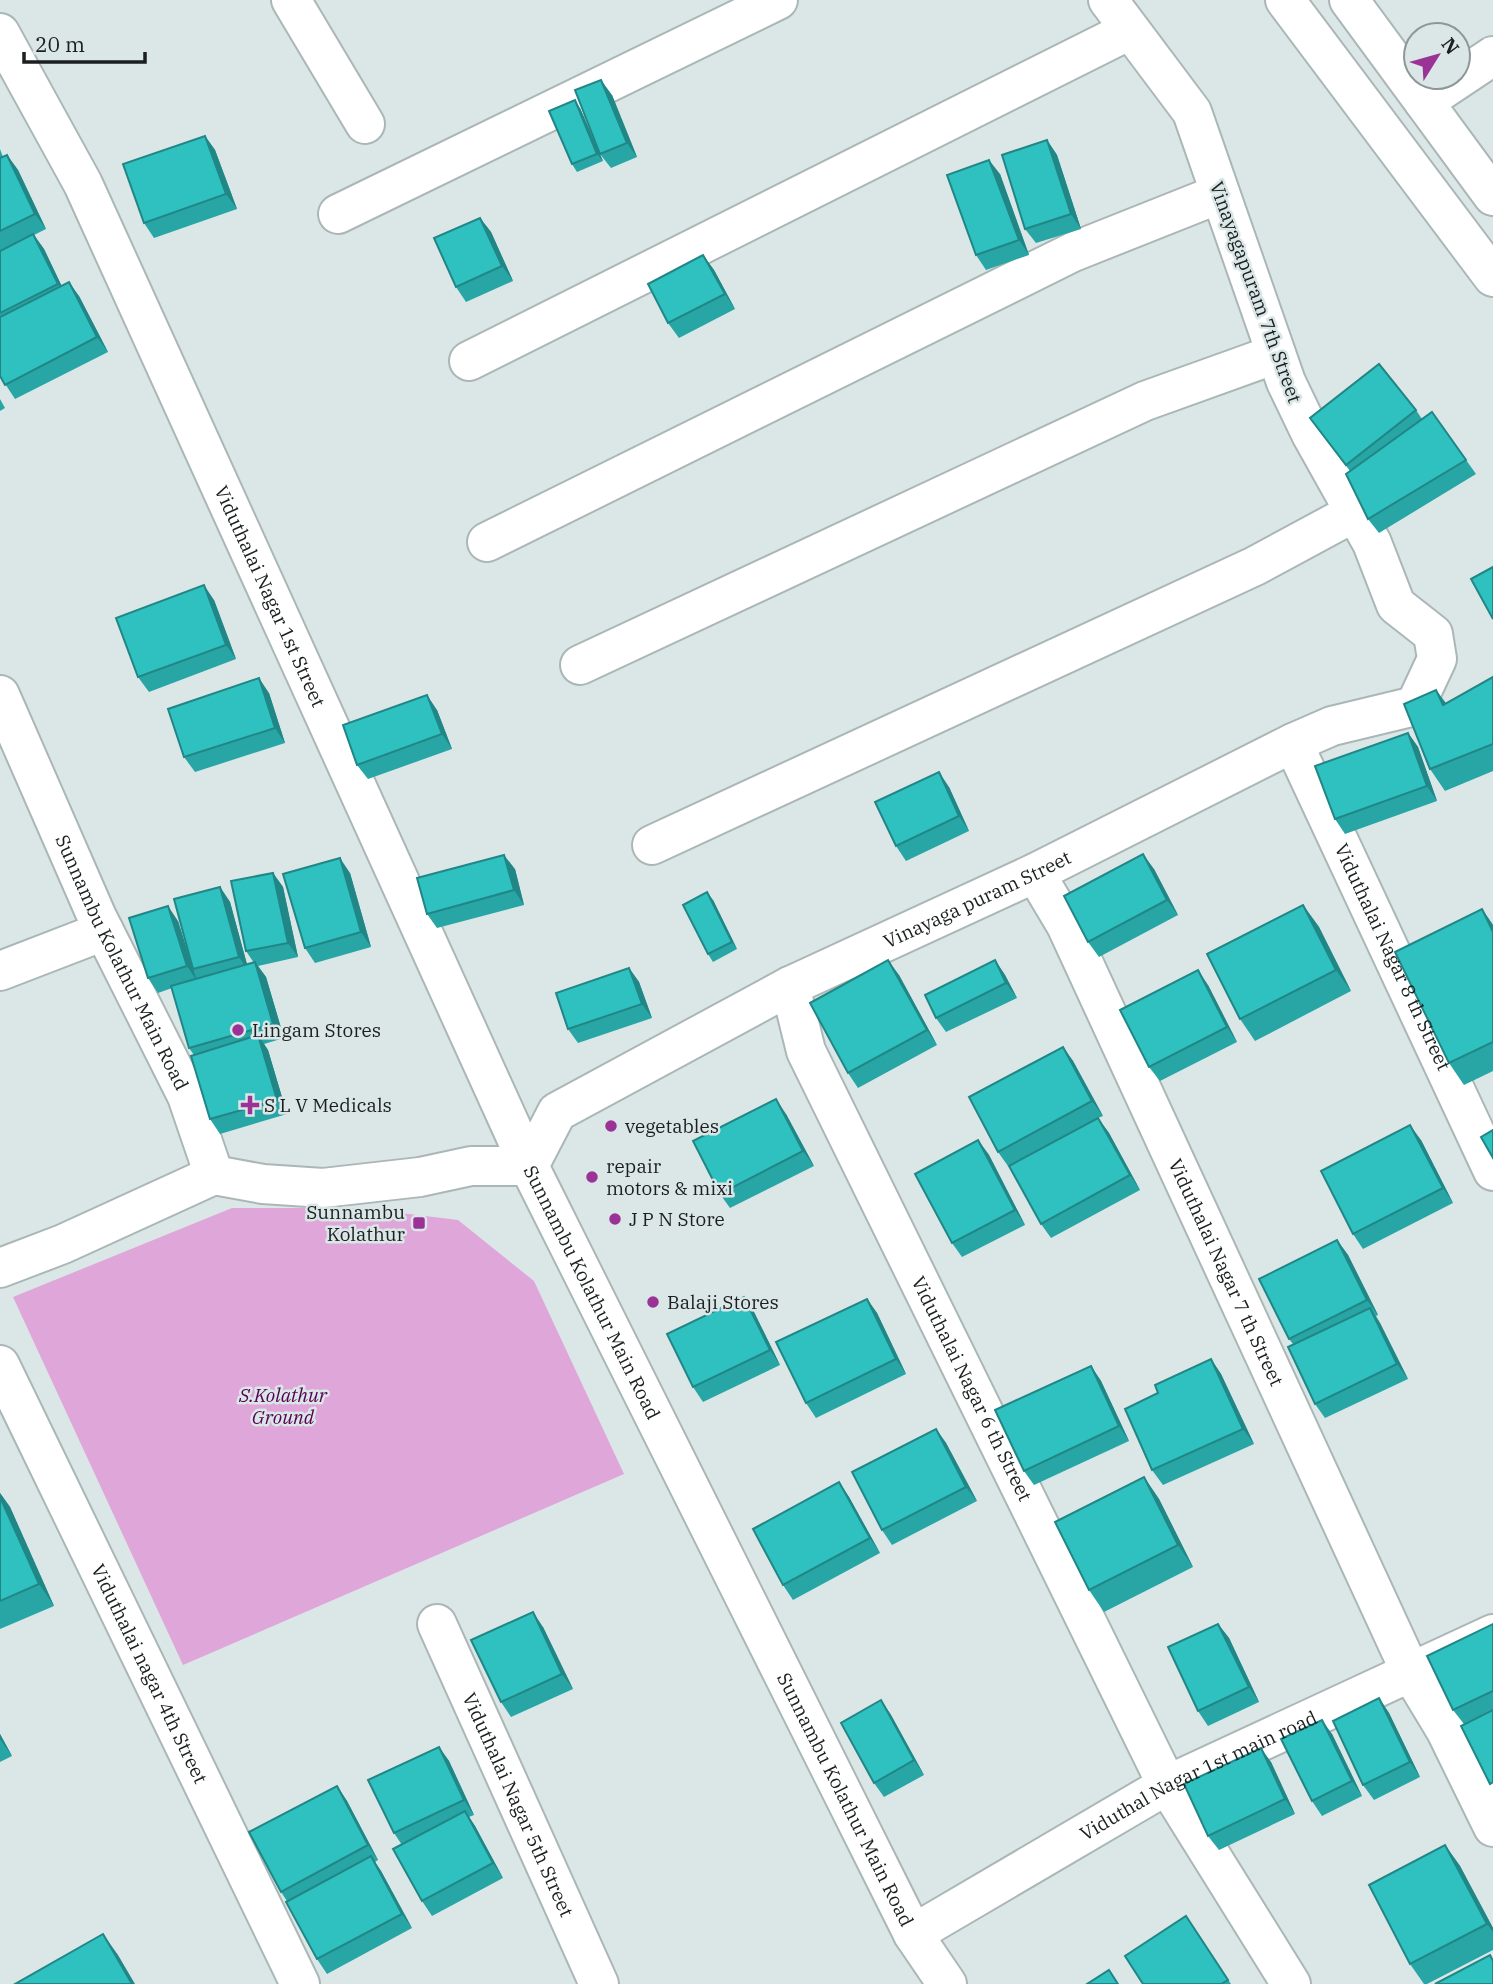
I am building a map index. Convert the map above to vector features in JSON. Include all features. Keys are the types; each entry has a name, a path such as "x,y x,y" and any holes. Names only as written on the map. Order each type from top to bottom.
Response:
{"street":[{"path":"291,0 365,124"},
{"path":"338,214 778,0"},
{"name":"Vinayagapuram 7th Street","path":"1108,0 1192,112 1286,382 1311,434 1372,543 1396,605 1433,634 1437,659"},
{"path":"1285,0 1493,277"},
{"path":"1349,0 1493,196"},
{"path":"469,361 1130,30"},
{"name":"Viduthalai Nagar 1st Street","path":"0,33 83,184 528,1166"},
{"path":"1424,102 1493,56"},
{"path":"487,542 1073,252 1219,194"},
{"path":"580,665 1145,401 1276,354"},
{"path":"652,845 1255,566 1355,512"},
{"name":"Vinayaga puram Street","path":"528,1166 557,1112 790,986 1035,873 1293,743 1332,726 1415,706 1437,659"},
{"name":"Sunnambu Kolathur Main Road","path":"0,695 104,931 187,1096 214,1175 263,1184 323,1188 420,1177 471,1166 528,1166 913,1934 947,1984"},
{"name":"Viduthalai Nagar 8 th Street","path":"1293,743 1493,1171"},
{"name":"Viduthalai Nagar 7 th Street","path":"1035,873 1066,925 1411,1672 1446,1731 1493,1827"},
{"path":"0,971 104,931"},
{"name":"Viduthalai Nagar 6 th Street","path":"790,986 806,1051 1167,1785 1291,1984"},
{"path":"0,1268 63,1244 214,1175"},
{"name":"Viduthalai nagar 4th Street","path":"0,1365 300,1984"},
{"name":"Viduthalai Nagar 5th Street","path":"437,1624 599,1984"},
{"name":"Viduthal Nagar 1st main road","path":"913,1934 1167,1785 1493,1634"}],"green space":[{"name":"S.Kolathur Ground","path":"232,1208 360,1208 458,1220 534,1281 624,1474 183,1665 13,1297"}],"building":[{"path":"601,80 627,143 600,154 575,90"},
{"path":"575,100 597,154 572,164 549,111"},
{"path":"205,136 226,194 144,223 123,164"},
{"path":"1047,140 1071,214 1025,229 1002,155"},
{"path":"7,155 35,214 0,231 0,158"},
{"path":"989,160 1019,240 976,255 947,175"},
{"path":"480,218 502,266 456,287 434,238"},
{"path":"33,234 58,284 0,313 0,251"},
{"path":"703,255 725,294 668,323 648,284"},
{"path":"69,282 97,337 5,385 0,376 0,317"},
{"path":"1379,364 1416,410 1346,465 1310,418"},
{"path":"1432,412 1466,460 1368,519 1346,474"},
{"path":"1493,567 1493,619 1471,579"},
{"path":"204,585 226,645 138,677 116,618"},
{"path":"1493,677 1493,744 1430,769 1404,704 1436,690 1443,705"},
{"path":"259,678 275,728 184,757 168,709"},
{"path":"427,695 442,734 357,765 343,725"},
{"path":"1408,733 1427,786 1335,819 1315,766"},
{"path":"939,772 959,816 896,846 875,802"},
{"path":"1143,854 1167,900 1088,942 1064,896"},
{"path":"504,855 514,890 427,914 417,878"},
{"path":"340,858 361,932 305,948 283,874"},
{"path":"273,873 288,943 246,951 231,881"},
{"path":"220,887 239,957 193,969 174,899"},
{"path":"707,892 732,942 708,954 683,905"},
{"path":"1303,905 1336,970 1240,1019 1207,954"},
{"path":"168,906 187,966 148,978 129,918"},
{"path":"1482,909 1493,932 1493,1042 1449,1063 1395,952"},
{"path":"888,960 927,1030 848,1073 810,1003"},
{"path":"995,960 1006,983 936,1018 925,995"},
{"path":"255,962 273,1024 189,1048 171,986"},
{"path":"629,968 642,1004 568,1029 556,993"},
{"path":"1198,970 1227,1027 1149,1067 1120,1010"},
{"path":"258,1035 277,1100 210,1119 191,1056"},
{"path":"1063,1047 1092,1101 998,1152 969,1097"},
{"path":"776,1099 803,1151 720,1194 693,1141"},
{"path":"1098,1118 1130,1175 1041,1224 1009,1166"},
{"path":"1410,1125 1443,1188 1353,1234 1321,1171"},
{"path":"1493,1130 1493,1158 1481,1137"},
{"path":"978,1140 1015,1210 952,1243 915,1174"},
{"path":"1337,1240 1367,1300 1289,1339 1259,1279"},
{"path":"744,1297 770,1350 693,1387 667,1334"},
{"path":"867,1299 896,1359 806,1403 776,1342"},
{"path":"1370,1308 1397,1364 1315,1404 1288,1347"},
{"path":"1211,1359 1243,1429 1152,1470 1125,1409 1158,1393 1155,1385"},
{"path":"1091,1366 1119,1426 1024,1471 995,1410"},
{"path":"936,1429 966,1487 882,1530 852,1472"},
{"path":"1144,1477 1178,1545 1089,1590 1055,1522"},
{"path":"839,1482 870,1538 783,1585 753,1529"},
{"path":"0,1497 39,1584 0,1601"},
{"path":"533,1612 562,1674 501,1702 471,1640"},
{"path":"1218,1624 1249,1687 1198,1711 1168,1647"},
{"path":"1493,1624 1493,1691 1453,1710 1427,1656"},
{"path":"1379,1698 1410,1762 1363,1785 1333,1721"},
{"path":"881,1700 914,1760 874,1783 841,1723"},
{"path":"1493,1710 1493,1782 1490,1784 1461,1726"},
{"path":"1322,1720 1352,1781 1312,1801 1281,1739"},
{"path":"439,1747 464,1800 394,1833 368,1780"},
{"path":"1261,1748 1285,1799 1208,1836 1184,1784"},
{"path":"337,1786 368,1845 281,1892 249,1832"},
{"path":"465,1811 493,1863 422,1901 393,1849"},
{"path":"1445,1845 1487,1924 1410,1964 1369,1885"},
{"path":"371,1856 402,1914 317,1959 286,1902"},
{"path":"1186,1916 1228,1980 1221,1984 1143,1984 1125,1956"},
{"path":"103,1934 132,1984 15,1984"},
{"path":"1490,1955 1493,1961 1493,1984 1435,1984"},
{"path":"1109,1970 1118,1984 1087,1984"}],"place":[{"name":"Lingam Stores","path":"238,1030"},
{"name":"S L V Medicals","path":"250,1105"},
{"name":"vegetables","path":"611,1126"},
{"name":"repair motors & mixi","path":"592,1177"},
{"name":"J P N Store","path":"615,1219"},
{"name":"Sunnambu Kolathur","path":"419,1223"},
{"name":"Balaji Stores","path":"653,1302"}]}
